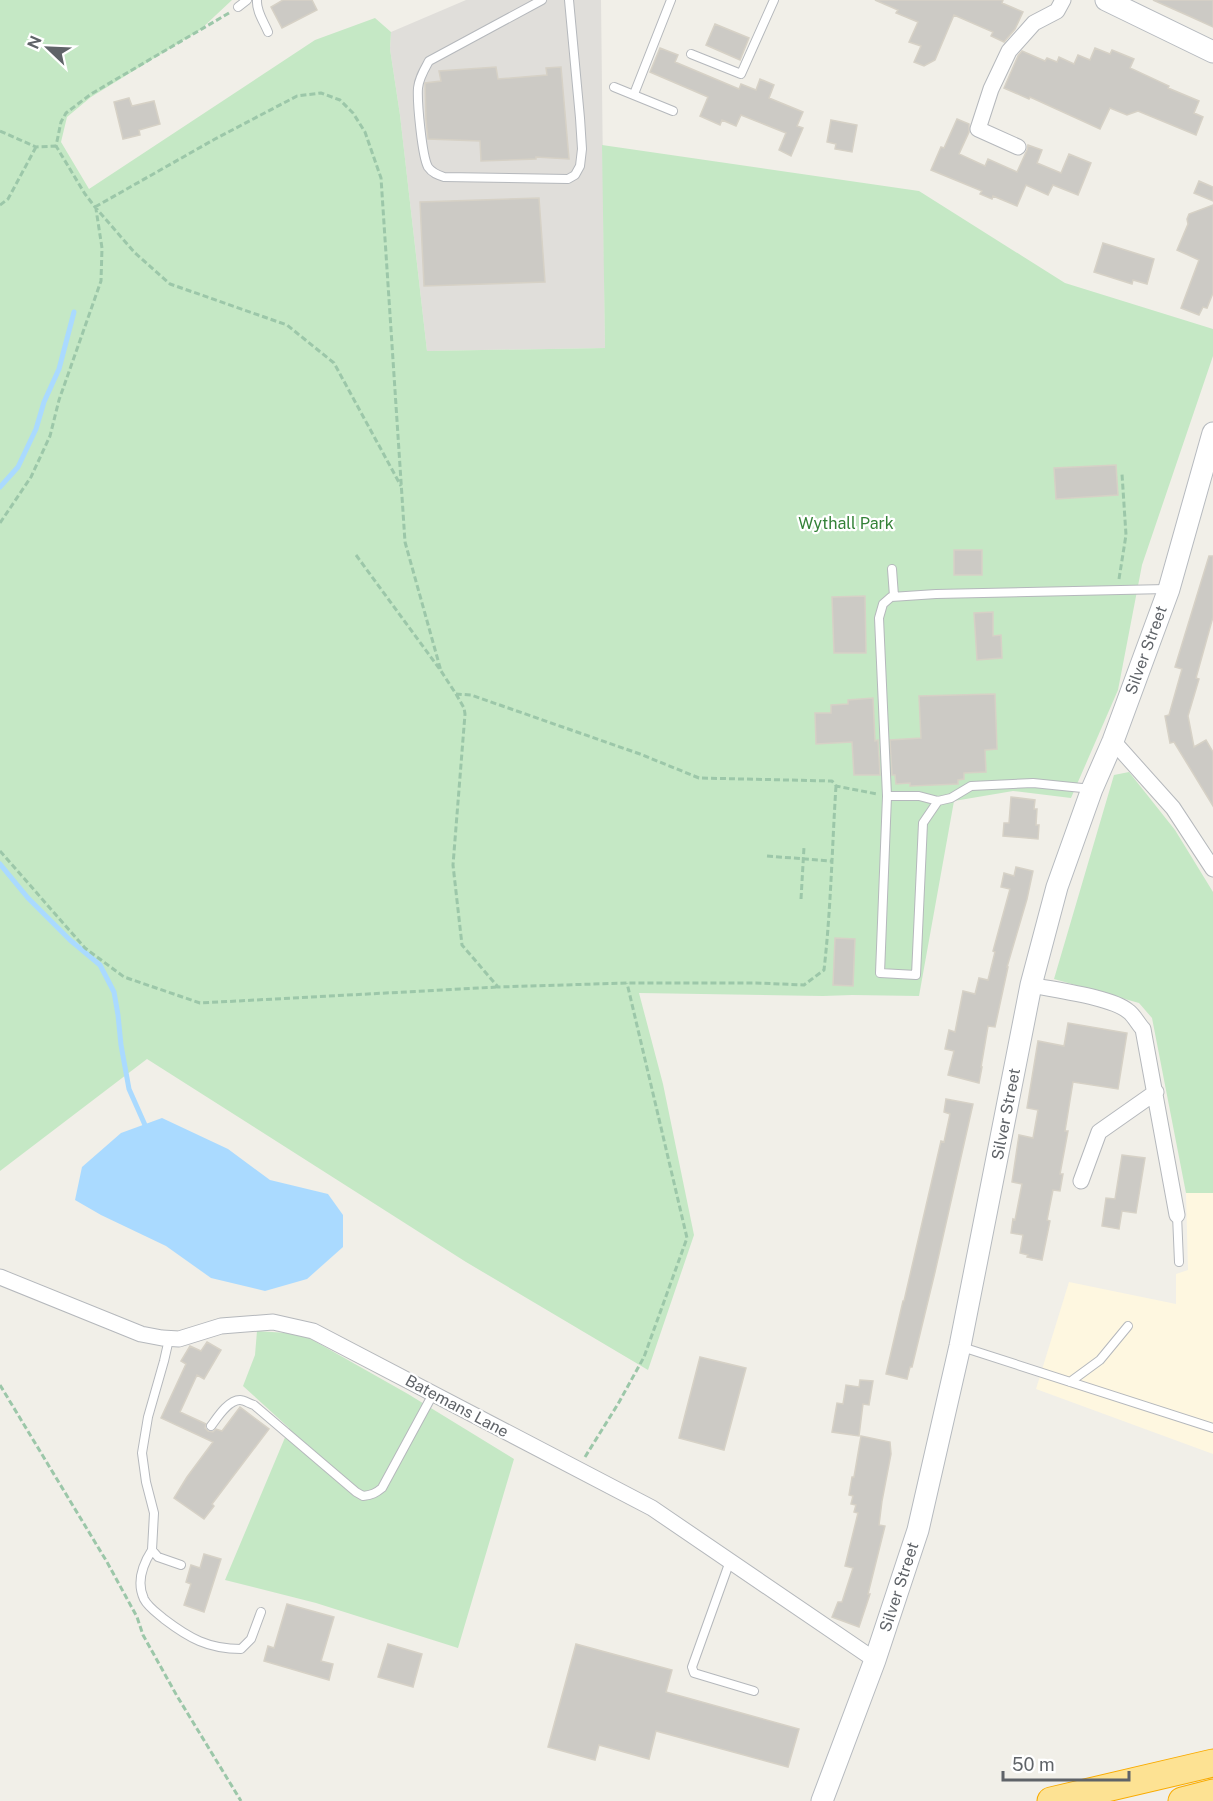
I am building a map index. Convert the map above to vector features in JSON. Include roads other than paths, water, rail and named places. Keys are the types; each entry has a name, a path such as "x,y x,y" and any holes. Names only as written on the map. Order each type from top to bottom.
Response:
{"highway":[{"path":"1051,1801 1213,1763"},
{"path":"1182,1801 1213,1793"}],"street":[{"path":"1018,147 978,129 1009,51 1034,23 1057,11 1063,0"},
{"path":"1106,0 1213,52"},
{"name":"Silver Street","path":"822,1801 875,1660 918,1530 960,1346 1031,986 1057,887 1169,589 1213,433"},
{"path":"1113,741 1173,808 1213,869"},
{"path":"1031,986 1111,1003 1128,1011 1143,1029 1177,1215"},
{"path":"1081,1181 1099,1132 1155,1092"},
{"name":"Batemans Lane","path":"0,1277 141,1334 169,1339 178,1339 221,1326 273,1322 313,1331 652,1508 875,1660"}],"lane":[{"path":"238,8 247,0"},
{"path":"257,0 256,4 268,32"},
{"path":"542,0 429,61 421,74 418,88 419,107 426,160 429,168 436,175 568,179 575,175 580,166 582,148 569,0"},
{"path":"634,94 671,0"},
{"path":"691,54 741,74 774,0"},
{"path":"614,87 673,111"},
{"path":"892,569 894,596"},
{"path":"938,801 923,823 916,975 880,973 888,796 879,618 883,604 894,596 1169,589"},
{"path":"888,796 919,796 938,801 951,798 971,786 1033,783 1092,789"},
{"path":"1177,1215 1179,1262"},
{"path":"1070,1382 1100,1360 1128,1326"},
{"path":"169,1339 148,1417 142,1453 154,1513 152,1550 144,1563 141,1580 144,1599 152,1610 187,1636 207,1645 224,1649 241,1649 251,1639 261,1612"},
{"path":"960,1346 1213,1428"},
{"path":"211,1426 233,1402 241,1400 254,1405 356,1492 363,1497 371,1496 382,1488 434,1394"},
{"path":"152,1550 158,1557 181,1565"},
{"path":"730,1561 692,1667 694,1673 754,1691"}],"water":[{"path":"162,1118 228,1149 270,1180 328,1194 343,1215 343,1247 307,1279 265,1291 211,1278 166,1246 75,1200 82,1167 121,1133"}],"waterway":[{"path":"0,487 18,467 36,429 44,402 59,369 74,312"},
{"path":"0,864 28,898 70,940 100,965 114,992 129,1089 145,1125"}],"park label":[{"name":"Wythall Park","path":"846,523"}]}
